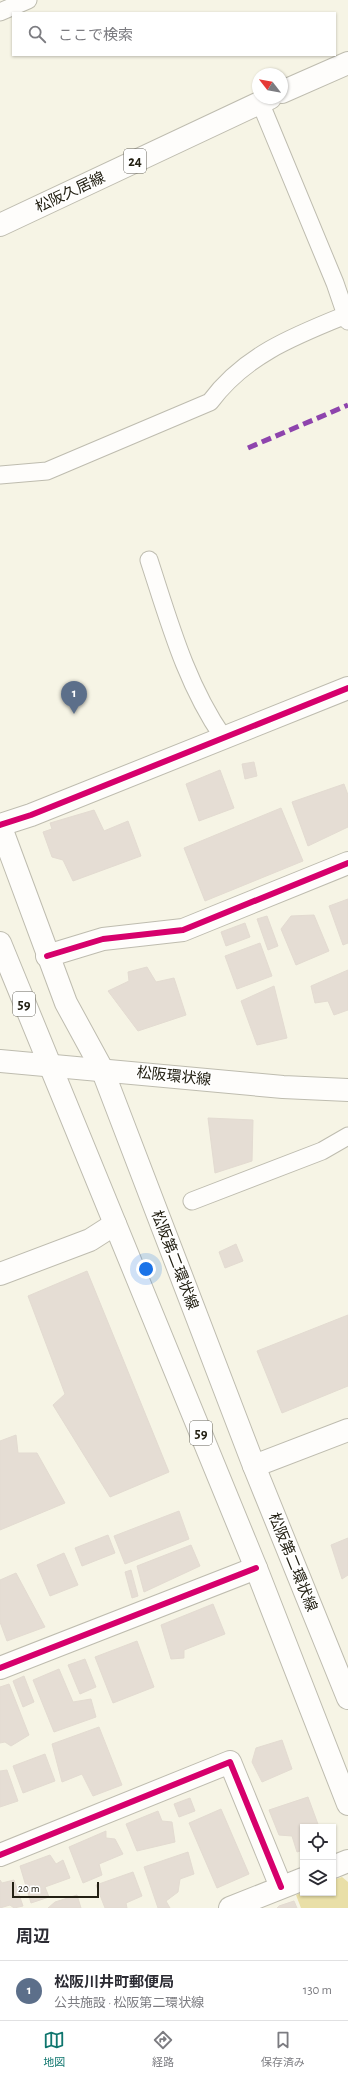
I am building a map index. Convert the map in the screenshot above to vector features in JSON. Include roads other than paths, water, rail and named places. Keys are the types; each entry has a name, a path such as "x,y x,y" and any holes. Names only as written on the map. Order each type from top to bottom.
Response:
{"main road":[{"path":"288,89 348,63"},
{"name":"松阪久居線","path":"0,225 257,104"},
{"path":"0,825 31,815 348,688"},
{"name":"松阪第二環状線","path":"0,825 47,956 66,1003 102,1069 254,1466 348,1698"},
{"path":"47,956 102,938 183,930 348,863"},
{"name":"59","path":"0,943 256,1568 348,1804"},
{"name":"松阪環状線","path":"0,1061 49,1064 283,1087 348,1090"},
{"path":"0,1274 90,1240 115,1224"},
{"path":"254,1466 348,1430"},
{"path":"0,1668 256,1568"},
{"path":"0,1855 230,1762 281,1887"},
{"path":"336,1866 348,1860"},
{"path":"230,1908 300,1880"}],"lane":[{"path":"0,12 28,0"},
{"path":"0,475 46,471 210,402 219,390 260,354 291,337 347,318 342,281 267,104"},
{"path":"149,560 178,648 210,718 223,737"},
{"path":"192,1201 322,1151 348,1136"}],"place":[{"name":"松阪川井町郵便局","path":"74,714"}]}
